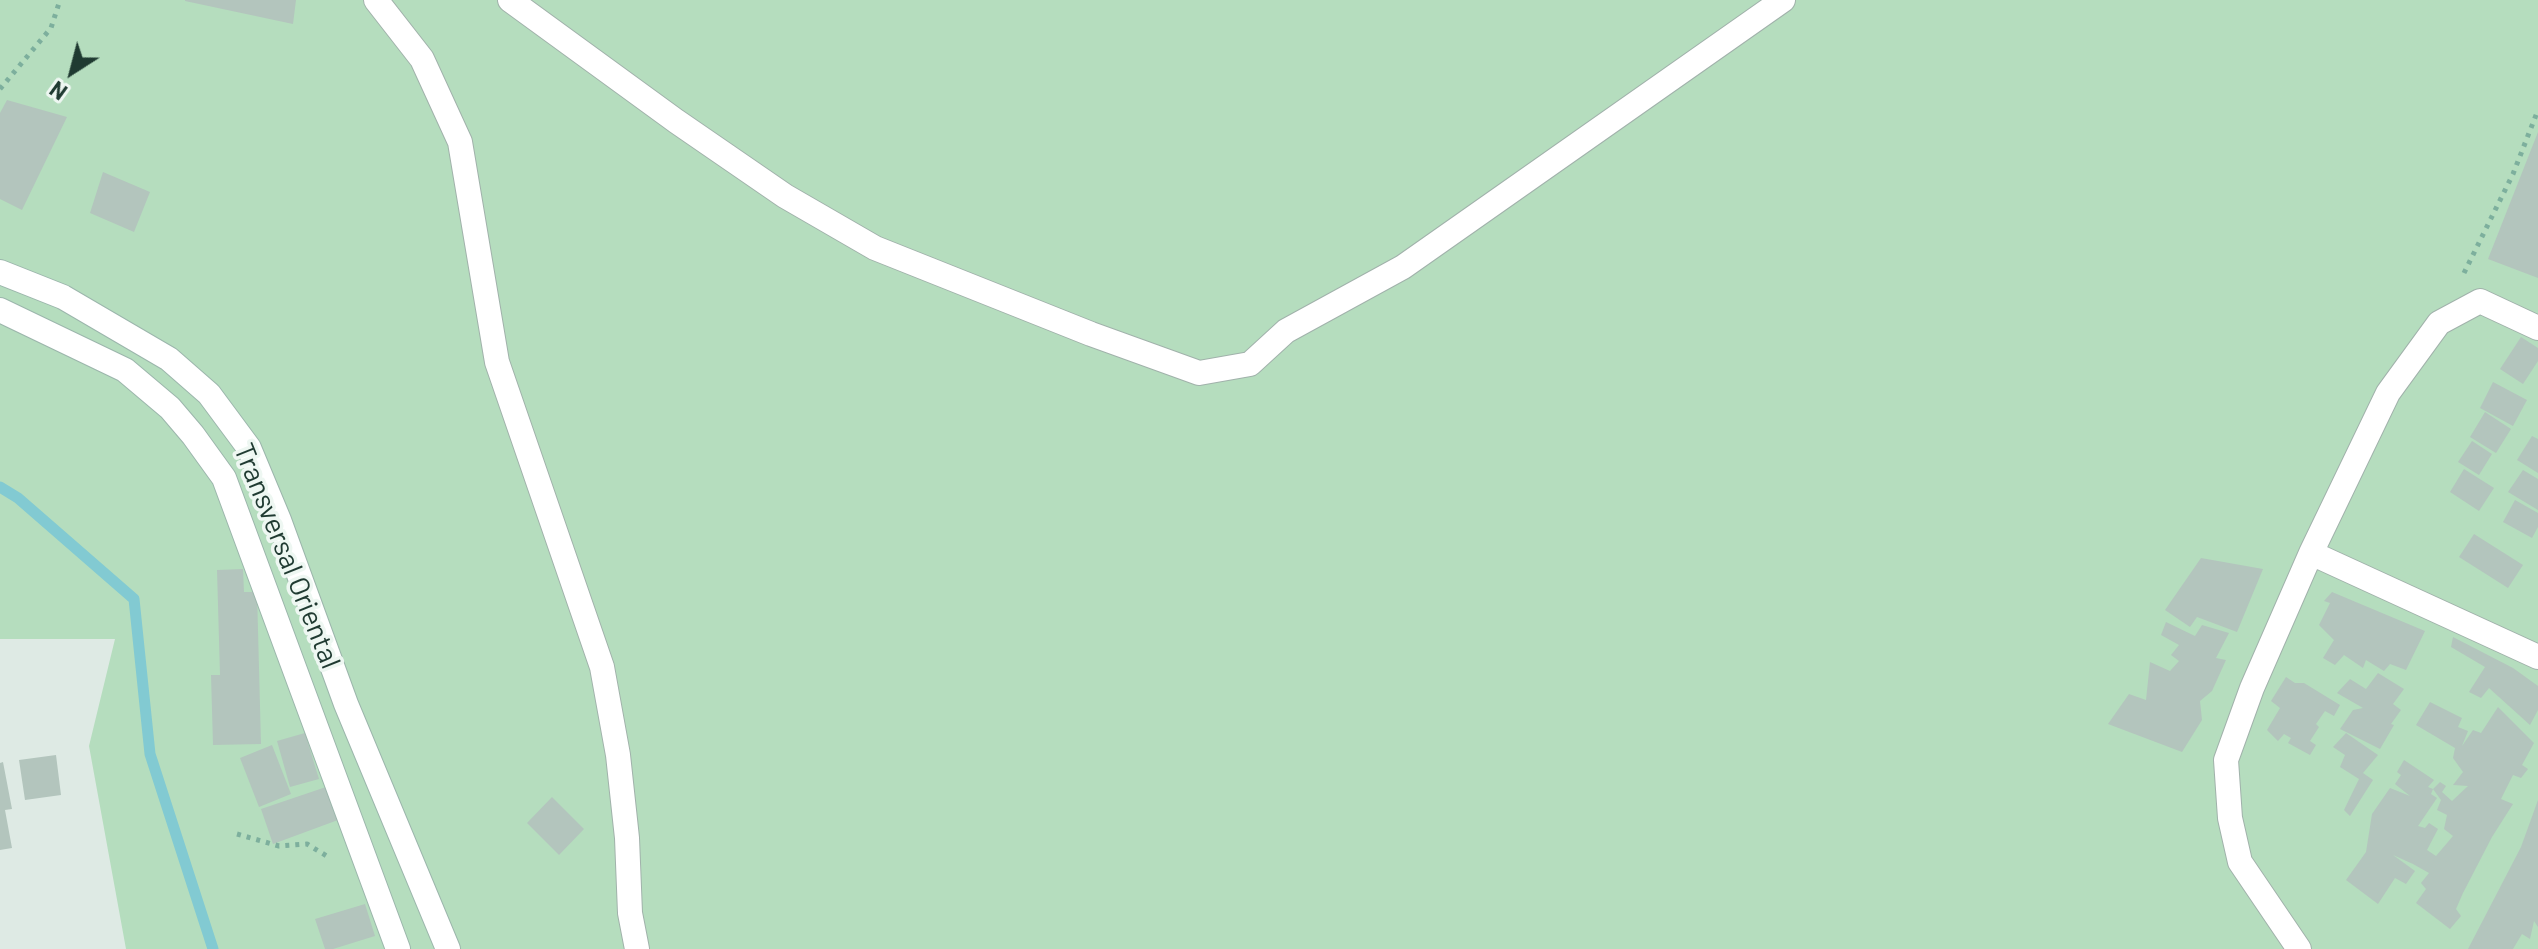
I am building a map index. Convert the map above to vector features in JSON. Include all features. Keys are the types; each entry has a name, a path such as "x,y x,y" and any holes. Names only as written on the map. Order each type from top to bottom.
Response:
{"street":[{"path":"376,0 422,59 460,142 497,362 602,667 618,755 627,838 630,913 637,949"},
{"path":"510,0 785,196 875,248 1091,334 1199,373 1250,364 1286,331 1403,267 1783,0"},
{"name":"Transversal Oriental","path":"0,272 63,297 169,359 209,394 249,448 279,520 346,704 448,949"},
{"path":"2299,949 2240,862 2230,818 2226,760 2252,688 2311,553 2388,393 2439,323 2480,301 2538,328"},
{"name":"Transversal Oriental","path":"0,310 125,370 170,408 224,478 398,949"},
{"path":"2311,553 2538,657"}],"path":[{"path":"0,89 51,28 60,0"},
{"path":"2439,323 2513,174 2538,110"},
{"path":"237,834 279,846 307,844 334,860 372,876"}],"green space":[{"path":"0,0 2538,0 2538,949 126,949 89,746 115,639 0,639"}],"building":[{"path":"185,0 296,0 293,24"},
{"path":"7,100 67,117 22,210 0,199 0,113"},
{"path":"2538,132 2538,278 2488,259"},
{"path":"103,172 150,192 134,232 90,213"},
{"path":"2521,337 2538,348 2538,361 2523,384 2500,369"},
{"path":"2493,382 2527,400 2513,426 2480,408"},
{"path":"2485,412 2511,429 2496,453 2470,437"},
{"path":"2532,436 2538,439 2538,473 2517,460"},
{"path":"2472,441 2492,454 2479,475 2458,462"},
{"path":"2464,469 2494,488 2479,511 2450,492"},
{"path":"2523,470 2538,479 2538,510 2508,492"},
{"path":"2515,500 2538,513 2538,527 2532,538 2503,522"},
{"path":"2474,534 2523,565 2508,588 2459,557"},
{"path":"2201,558 2263,569 2237,632 2197,617 2190,627 2165,610"},
{"path":"243,569 244,592 257,592 261,744 213,745 211,675 220,675 217,570"},
{"path":"2332,592 2425,631 2406,670 2390,664 2384,671 2366,660 2363,668 2344,655 2335,665 2323,658 2334,640 2319,625 2330,603 2324,601"},
{"path":"2166,622 2195,636 2202,625 2229,633 2216,658 2226,660 2212,691 2200,701 2202,720 2182,752 2108,724 2129,694 2146,700 2150,662 2170,671 2179,661 2171,655 2179,645 2161,635"},
{"path":"2453,637 2513,668 2538,686 2538,710 2530,725 2489,688 2481,698 2469,692 2485,667 2451,647"},
{"path":"2378,673 2404,689 2393,704 2401,710 2380,749 2340,729 2353,710 2363,708 2337,693 2350,679 2366,689"},
{"path":"2286,677 2295,683 2304,683 2340,705 2334,716 2325,711 2316,724 2319,727 2310,741 2316,745 2310,755 2288,743 2291,738 2284,734 2278,741 2267,730 2280,708 2271,701"},
{"path":"2430,702 2462,718 2458,727 2468,731 2462,746 2473,730 2481,733 2498,707 2534,743 2522,765 2528,769 2521,778 2513,775 2501,799 2513,804 2463,893 2456,909 2461,916 2450,929 2416,903 2426,889 2421,883 2429,873 2413,864 2393,855 2415,871 2406,884 2395,878 2378,904 2346,880 2366,852 2372,814 2390,788 2410,796 2395,784 2401,775 2397,772 2404,760 2434,780 2428,787 2433,789 2440,782 2446,786 2442,792 2452,801 2468,786 2453,785 2463,772 2453,758 2455,748 2416,725","holes":["2433,789 2441,800 2437,810 2447,815 2444,829 2453,836 2436,856 2427,850 2438,829 2429,823 2425,828 2418,826 2437,798 2431,794"]},
{"path":"305,733 319,779 290,787 277,741"},
{"path":"2346,733 2378,755 2363,773 2373,780 2350,816 2344,810 2359,779 2340,767 2345,755 2333,747"},
{"path":"272,745 291,794 259,807 240,758"},
{"path":"56,755 61,795 25,800 19,760"},
{"path":"3,762 12,809 5,810 12,848 0,850 0,763"},
{"path":"326,787 338,820 273,844 261,809"},
{"path":"552,797 584,829 559,855 527,823"},
{"path":"2538,800 2538,927 2534,921 2530,939 2522,934 2513,949 2468,949 2521,847"},
{"path":"365,904 375,936 325,949 315,919"}],"waterway":[{"path":"0,487 18,498 134,599 150,754 213,949"}]}
